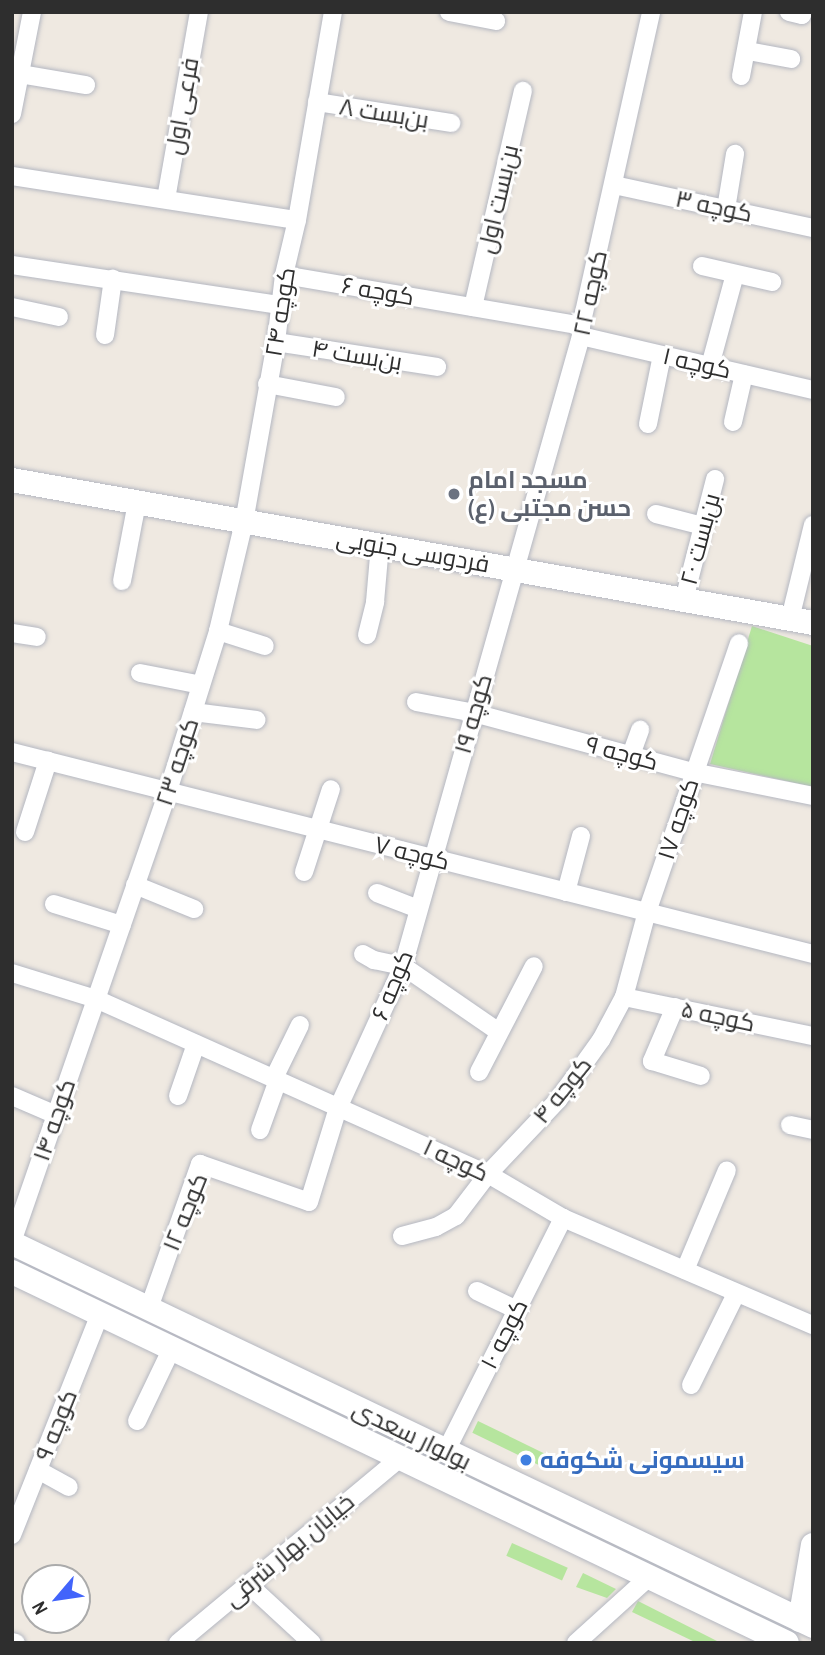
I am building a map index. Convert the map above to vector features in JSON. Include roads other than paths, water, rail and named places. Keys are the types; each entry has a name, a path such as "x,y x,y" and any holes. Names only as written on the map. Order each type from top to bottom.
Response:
{"main road":[{"name":"فردوسی جنوبی","path":"12,480 802,621"},
{"name":"بولوار سعدی","path":"12,1242 806,1623"},
{"name":"بولوار سعدی","path":"12,1272 649,1577 753,1636 787,1643"},
{"path":"806,1623 813,1545"}],"street":[{"path":"12,114 32,12"},
{"name":"فرعی اول","path":"166,199 199,12"},
{"path":"317,102 333,12"},
{"path":"449,12 496,21"},
{"name":"کوچه ۲۲","path":"514,569 581,331 651,12"},
{"path":"741,76 748,51 753,12"},
{"path":"789,12 802,15 803,12"},
{"path":"748,51 790,59"},
{"path":"20,74 86,85"},
{"name":"بن‌بست اول","path":"473,307 523,91"},
{"name":"بن‌بست ۸","path":"317,102 451,123"},
{"name":"کوچه ۲۴","path":"244,522 276,342 284,275 297,220 317,102"},
{"path":"726,209 735,154"},
{"path":"12,176 297,220"},
{"name":"کوچه ۳","path":"614,185 813,228"},
{"path":"12,265 280,305"},
{"path":"702,266 772,282"},
{"path":"710,366 735,274"},
{"name":"کوچه ۶","path":"284,275 473,307"},
{"path":"105,335 113,279"},
{"path":"12,307 58,317"},
{"path":"473,307 581,331"},
{"name":"کوچه ۱","path":"581,331 662,355 813,390"},
{"name":"بن‌بست ۴","path":"276,342 437,367"},
{"path":"648,424 662,355"},
{"path":"733,422 744,374"},
{"path":"267,384 337,397"},
{"name":"بن‌بست ۲۰","path":"684,600 715,479"},
{"path":"122,581 138,502"},
{"path":"656,514 703,526"},
{"name":"کوچه ۲۳","path":"96,999 193,712 218,631 244,522"},
{"path":"802,621 813,525"},
{"path":"367,635 375,602 380,545"},
{"name":"کوچه ۱۹","path":"432,858 514,569"},
{"path":"218,631 265,646"},
{"path":"12,633 37,636"},
{"name":"کوچه ۱۷","path":"624,997 693,772 730,676 739,643"},
{"path":"140,673 201,685"},
{"path":"416,702 474,713"},
{"path":"193,712 257,720"},
{"name":"کوچه ۹","path":"474,713 693,772 813,796"},
{"path":"631,755 640,730"},
{"name":"کوچه ۷","path":"12,752 813,954"},
{"path":"25,832 48,761"},
{"path":"303,872 320,830 331,789"},
{"path":"566,892 581,835"},
{"name":"کوچه ۶","path":"338,1108 403,966 432,858"},
{"path":"135,885 194,909"},
{"path":"377,893 418,909"},
{"path":"54,904 122,925"},
{"path":"363,954 374,960 403,966 499,1032"},
{"path":"479,1072 534,966"},
{"name":"کوچه ۱","path":"12,973 96,999 488,1174 563,1218 813,1325"},
{"name":"کوچه ۵","path":"624,997 813,1035"},
{"name":"کوچه ۴","path":"402,1236 436,1227 456,1216 488,1174 558,1100 601,1040 624,997"},
{"name":"کوچه ۱۴","path":"12,1242 96,999"},
{"path":"675,1007 652,1061 701,1076"},
{"path":"260,1130 276,1079 300,1024"},
{"path":"178,1096 196,1044"},
{"path":"12,1096 56,1115"},
{"name":"کوچه ۱۲","path":"149,1308 200,1164 309,1202 338,1108"},
{"path":"790,1125 813,1130"},
{"path":"685,1270 727,1170"},
{"name":"کوچه ۱۰","path":"446,1451 563,1218"},
{"path":"477,1291 517,1310"},
{"path":"691,1385 736,1294"},
{"name":"کوچه ۹","path":"12,1535 100,1314"},
{"path":"137,1421 172,1349"},
{"name":"خیابان بهار شرقی","path":"183,1641 400,1458"},
{"path":"38,1470 69,1487"},
{"path":"576,1643 649,1577"},
{"path":"248,1584 312,1643"}],"place":[{"name":"مسجد امام حسن مجتبی (ع)","path":"454,494"},
{"name":"سیسمونی شکوفه","path":"526,1460"}]}
